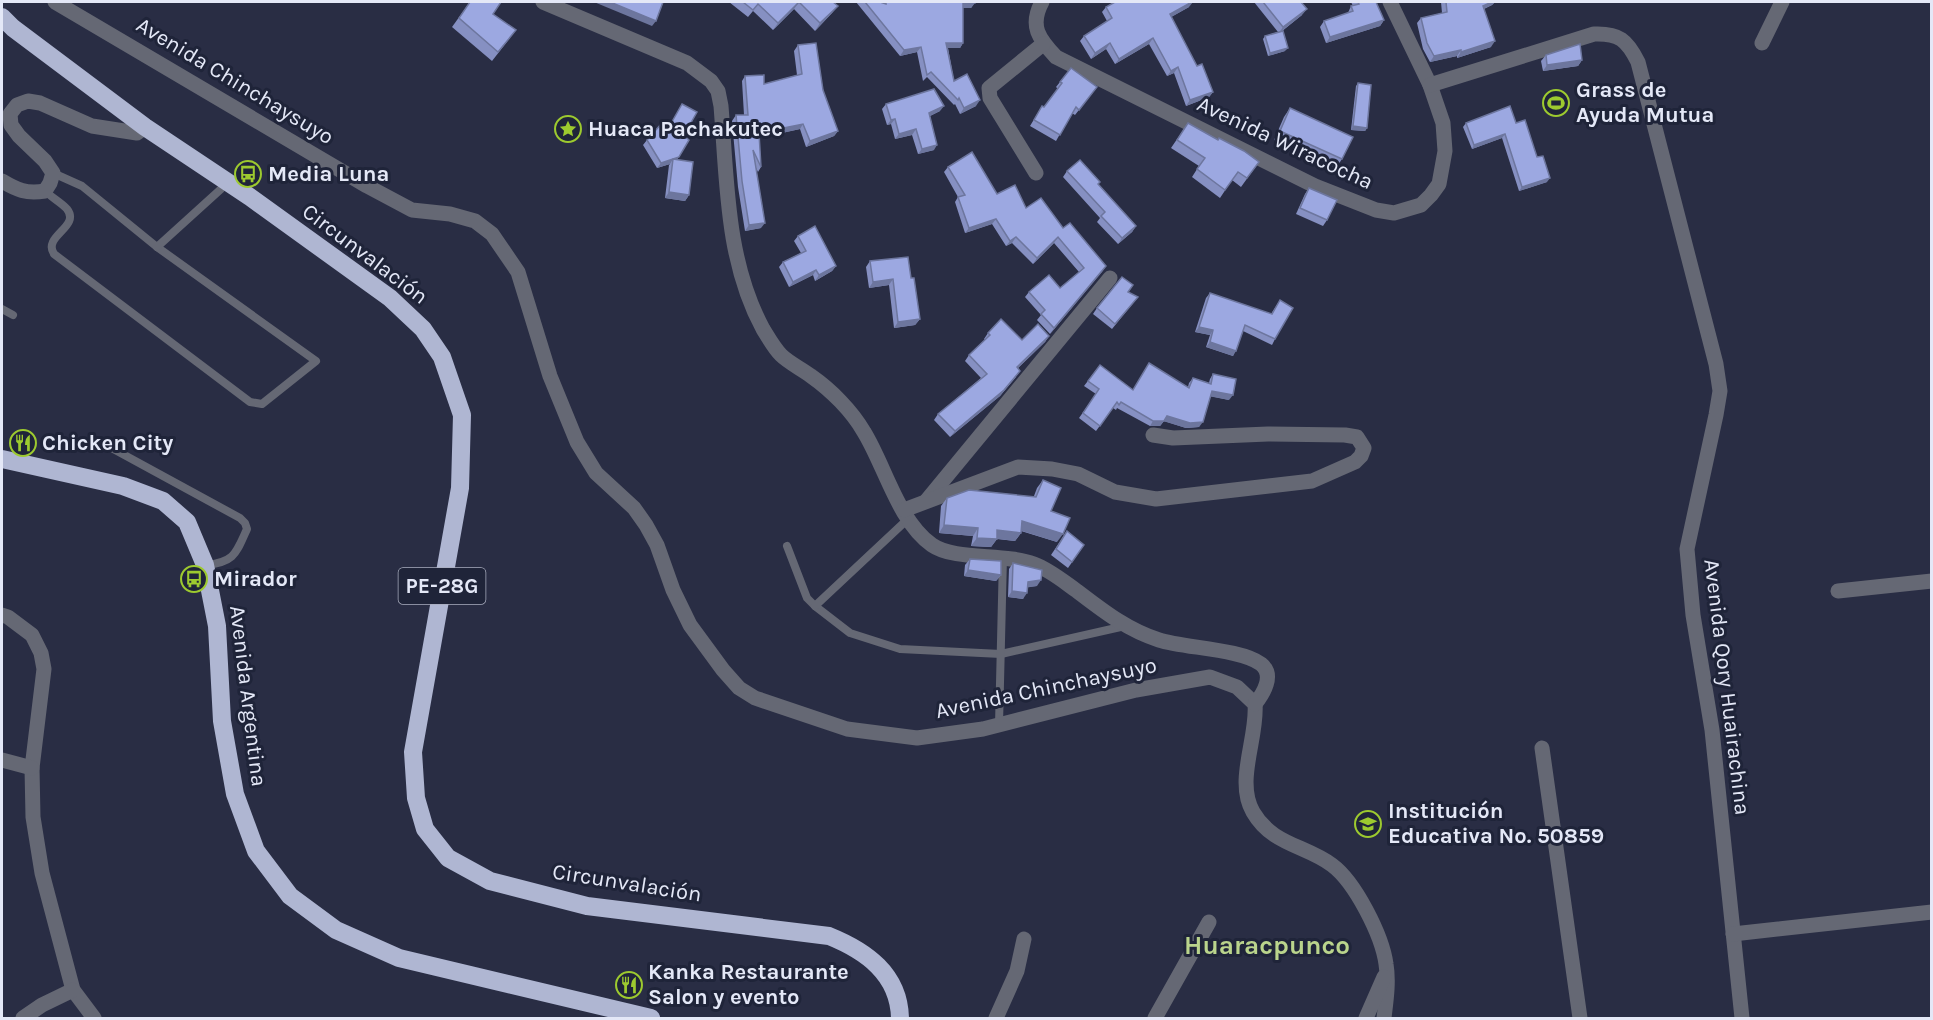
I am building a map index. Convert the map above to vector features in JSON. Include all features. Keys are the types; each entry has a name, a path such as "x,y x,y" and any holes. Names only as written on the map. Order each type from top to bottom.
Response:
{"highway":[{"name":"Circunvalación","path":"2,17 13,28 145,126 390,298 423,329 442,357 462,415 460,488 413,752 416,798 425,829 448,858 490,881 587,906 829,936 866,953 882,969 900,1004 900,1018"},
{"name":"Avenida Argentina","path":"2,459 123,486 163,501 187,522 205,565 217,627 222,721 235,794 256,851 290,896 336,930 399,958 651,1018"}],"street":[{"name":"Avenida Chinchaysuyo","path":"54,2 367,186 412,210 450,214 475,221 492,234 518,272 550,376 577,442 596,473 634,508 646,525 657,545 673,591 690,625 739,688 755,698 847,729 917,738 982,729 1136,690 1210,677 1237,687 1255,704"},
{"path":"543,2 687,63 711,81 718,91 721,106 730,224 746,291 757,317 781,356 818,381 844,406 864,431 906,514 916,529 932,545 949,554 1021,560 1045,569 1126,626 1159,640 1225,653 1260,663 1265,668 1266,685 1255,704 1256,716 1250,741 1247,775 1248,797 1253,812 1277,839 1332,865 1362,903 1377,934 1387,970 1384,1018"},
{"path":"1036,173 988,93 989,88 1043,44 1036,32 1038,8 1042,2"},
{"name":"Avenida Wiracocha","path":"1043,44 1056,57 1315,186 1376,210 1394,213 1421,205 1431,195 1439,184 1445,151 1443,123 1430,85 1390,2"},
{"path":"1762,43 1782,2"},
{"name":"Avenida Qory Huairachina","path":"1430,85 1594,34 1619,37 1631,48 1638,62 1716,364 1720,391 1687,549 1693,615 1712,730 1742,1018"},
{"path":"2,181 29,193 45,191 52,173 45,161 11,125 10,114 17,105 28,101 40,103 92,126 137,133 145,126"},
{"path":"927,501 1110,278"},
{"path":"906,514 927,501 1018,467 1052,469 1078,474 1115,492 1156,499 1312,481 1355,462 1361,456 1364,447 1357,437 1345,435 1279,434 1173,438 1153,435"},
{"path":"1838,591 1932,581"},
{"path":"2,615 32,635 44,669 32,768 33,817 42,873 73,990 94,1018"},
{"path":"1542,748 1580,1018"},
{"path":"2,760 32,768"},
{"path":"1733,934 1932,912"},
{"path":"1155,1018 1209,922"},
{"path":"996,1018 1017,971 1024,939"},
{"path":"1366,1018 1387,970"},
{"path":"23,1018 42,1005 73,990"}],"lane":[{"path":"45,191 67,209 70,217 69,223 51,244 54,254 250,402 262,404 316,361 157,247 82,186 52,173"},
{"path":"157,247 221,189"},
{"path":"2,309 13,315"},
{"path":"106,445 240,518 245,523 247,530 234,556 222,564 205,565"},
{"path":"815,606 906,514"},
{"path":"788,546 807,598 815,606 850,633 900,649 1001,654 1126,626"},
{"path":"999,725 1003,557"}],"building":[{"path":"470,2 501,2 493,14 516,30 498,52 459,18"},
{"path":"610,2 663,2 656,21"},
{"path":"743,2 799,2 778,23 758,4 753,10"},
{"path":"799,2 833,2 838,6 820,23"},
{"path":"865,2 886,4 886,2 963,2 963,43 946,43 954,81 967,74 980,100 964,108 959,98 958,100 931,72 927,75 921,47 904,50"},
{"path":"1115,2 1192,2 1170,14 1197,66 1202,64 1213,92 1190,100 1178,67 1171,71 1153,38 1119,59 1110,43 1095,53 1084,36 1112,18 1106,7"},
{"path":"1263,2 1301,2 1307,9 1283,27"},
{"path":"1358,2 1376,2 1384,20 1330,37 1324,21 1353,11 1351,6 1359,4"},
{"path":"1446,2 1492,2 1483,6 1495,41 1461,52 1461,50 1434,56 1427,43 1421,18 1447,12"},
{"path":"1283,31 1288,48 1270,53 1265,36"},
{"path":"816,43 823,90 838,131 810,141 803,124 759,133 761,167 753,150 765,223 749,225 736,115 748,115 745,76 764,75 764,84 802,74 798,45"},
{"path":"1580,44 1582,60 1547,65 1546,55"},
{"path":"1071,68 1097,87 1079,110 1076,107 1060,135 1034,120"},
{"path":"1358,83 1371,85 1367,128 1353,126"},
{"path":"934,89 944,106 929,113 937,145 922,149 916,129 899,134 895,119 891,120 886,104"},
{"path":"682,104 697,112 684,135 689,140 679,157 661,163 647,140 662,123 669,127"},
{"path":"1510,106 1516,123 1525,120 1537,157 1543,156 1550,178 1522,187 1505,134 1474,145 1466,123"},
{"path":"1290,108 1353,137 1342,159 1280,131"},
{"path":"1188,123 1244,151 1259,162 1247,178 1238,172 1225,190 1197,169 1205,158 1177,140"},
{"path":"972,152 997,194 1015,185 1026,208 1041,198 1063,228 1070,223 1106,266 1054,328 1041,314 1045,310 1029,292 1049,275 1060,288 1084,268 1058,237 1037,258 1016,237 1010,241 996,219 969,228 958,197 965,195 948,167"},
{"path":"673,159 693,162 689,195 669,192"},
{"path":"1080,160 1100,182 1098,184 1136,226 1122,238 1101,216 1105,212 1067,171"},
{"path":"1309,188 1337,200 1327,220 1300,208"},
{"path":"815,226 836,266 819,275 816,270 793,282 783,262 806,251 798,236"},
{"path":"908,257 911,278 914,278 920,319 898,322 893,279 873,282 870,261"},
{"path":"1122,277 1133,285 1128,292 1138,297 1115,324 1097,308"},
{"path":"1210,293 1272,314 1280,300 1293,308 1275,339 1245,325 1236,351 1210,342 1213,330 1199,327"},
{"path":"1001,319 1022,340 1038,324 1049,336 1017,367 1020,371 1004,390 955,431 938,414 987,374 969,355 990,335 988,333"},
{"path":"1149,363 1189,388 1193,378 1211,384 1213,374 1236,379 1233,395 1212,391 1203,422 1190,423 1167,416 1164,421 1153,421 1121,402 1119,405 1117,402 1100,426 1083,413 1099,389 1088,381 1100,365 1133,390"},
{"path":"1043,480 1061,488 1051,511 1070,518 1063,534 1022,521 1021,533 997,530 997,539 977,538 978,528 944,525 947,498 969,490 1036,497"},
{"path":"1067,531 1084,545 1072,562 1056,549"},
{"path":"970,559 1001,561 1001,575 968,570"},
{"path":"1013,563 1042,570 1041,580 1028,582 1027,593 1012,591"}],"place":[{"name":"Grass de Ayuda Mutua","path":"1556,103"},
{"name":"Huaca Pachakutec","path":"568,129"},
{"name":"Media Luna","path":"248,174"},
{"name":"Chicken City","path":"23,443"},
{"name":"Mirador","path":"194,579"},
{"name":"Institución Educativa No. 50859","path":"1368,824"},
{"name":"Kanka Restaurante Salon y evento","path":"629,985"}],"district":[{"name":"Huaracpunco","path":"1267,945"}]}
